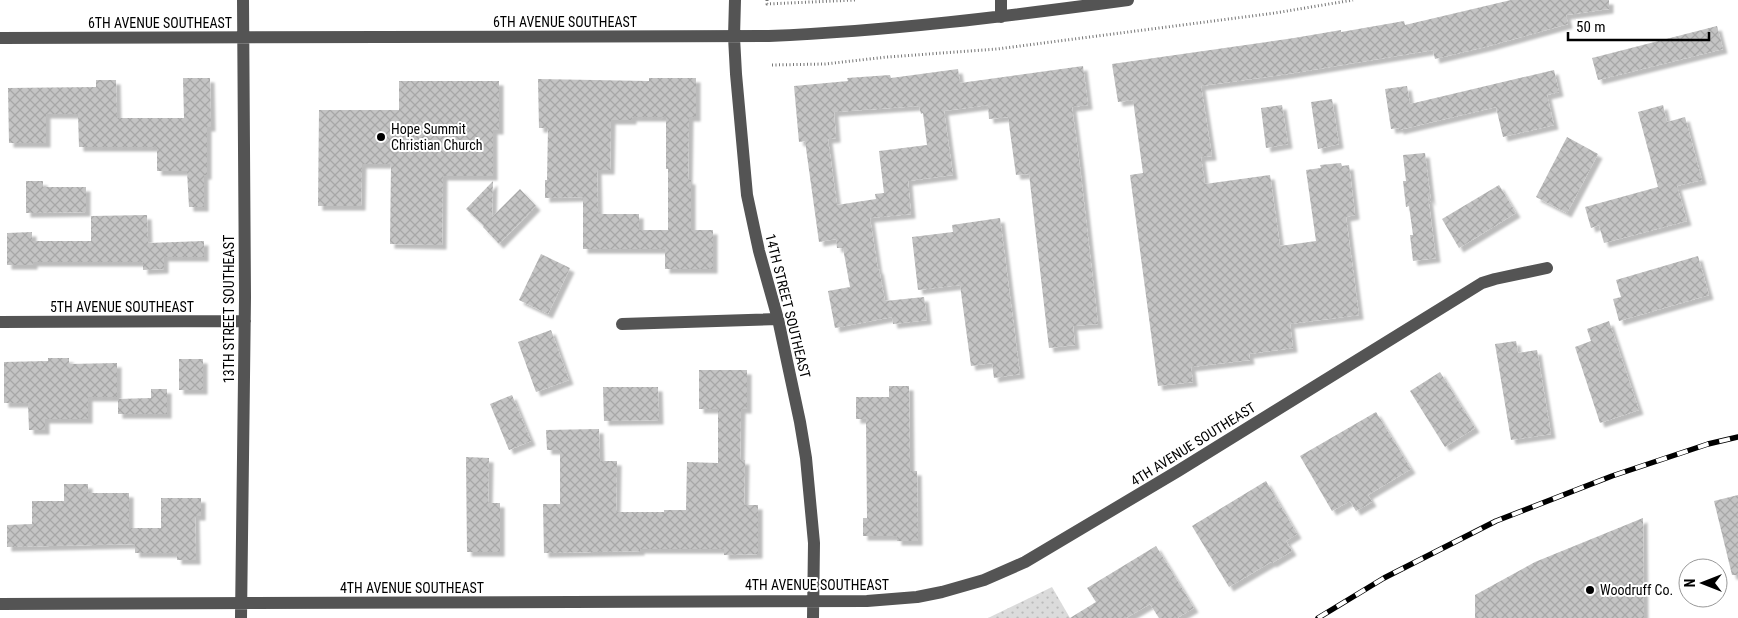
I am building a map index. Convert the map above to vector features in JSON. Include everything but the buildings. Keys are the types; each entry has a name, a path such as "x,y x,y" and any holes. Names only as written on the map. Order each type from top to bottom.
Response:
{"street":[{"name":"13TH STREET SOUTHEAST","path":"241,618 244,321 243,0"},
{"name":"14TH STREET SOUTHEAST","path":"735,0 734,37 738,110 747,195 759,251 778,319 806,458 813,534 813,618"},
{"path":"1001,0 1001,17"},
{"name":"6TH AVENUE SOUTHEAST","path":"0,38 734,37 820,34 1001,17 1128,0"},
{"name":"4TH AVENUE SOUTHEAST","path":"0,604 867,601 918,597 971,585 1014,567 1171,475 1470,290 1495,279 1547,268"},
{"path":"622,324 778,319"},
{"name":"5TH AVENUE SOUTHEAST","path":"0,322 244,321"}],"path":[{"path":"767,0 767,4 855,0"},
{"path":"772,66 825,64 887,57 997,49 1275,13 1353,0"}],"shaded area":[{"path":"1052,587 1070,618 988,618"}],"railway":[{"path":"1318,618 1384,578 1496,521 1612,476 1708,444 1738,437"}],"place":[{"name":"Hope Summit Christian Church","path":"381,137"},
{"name":"Woodruff Co.","path":"1590,590"}]}
